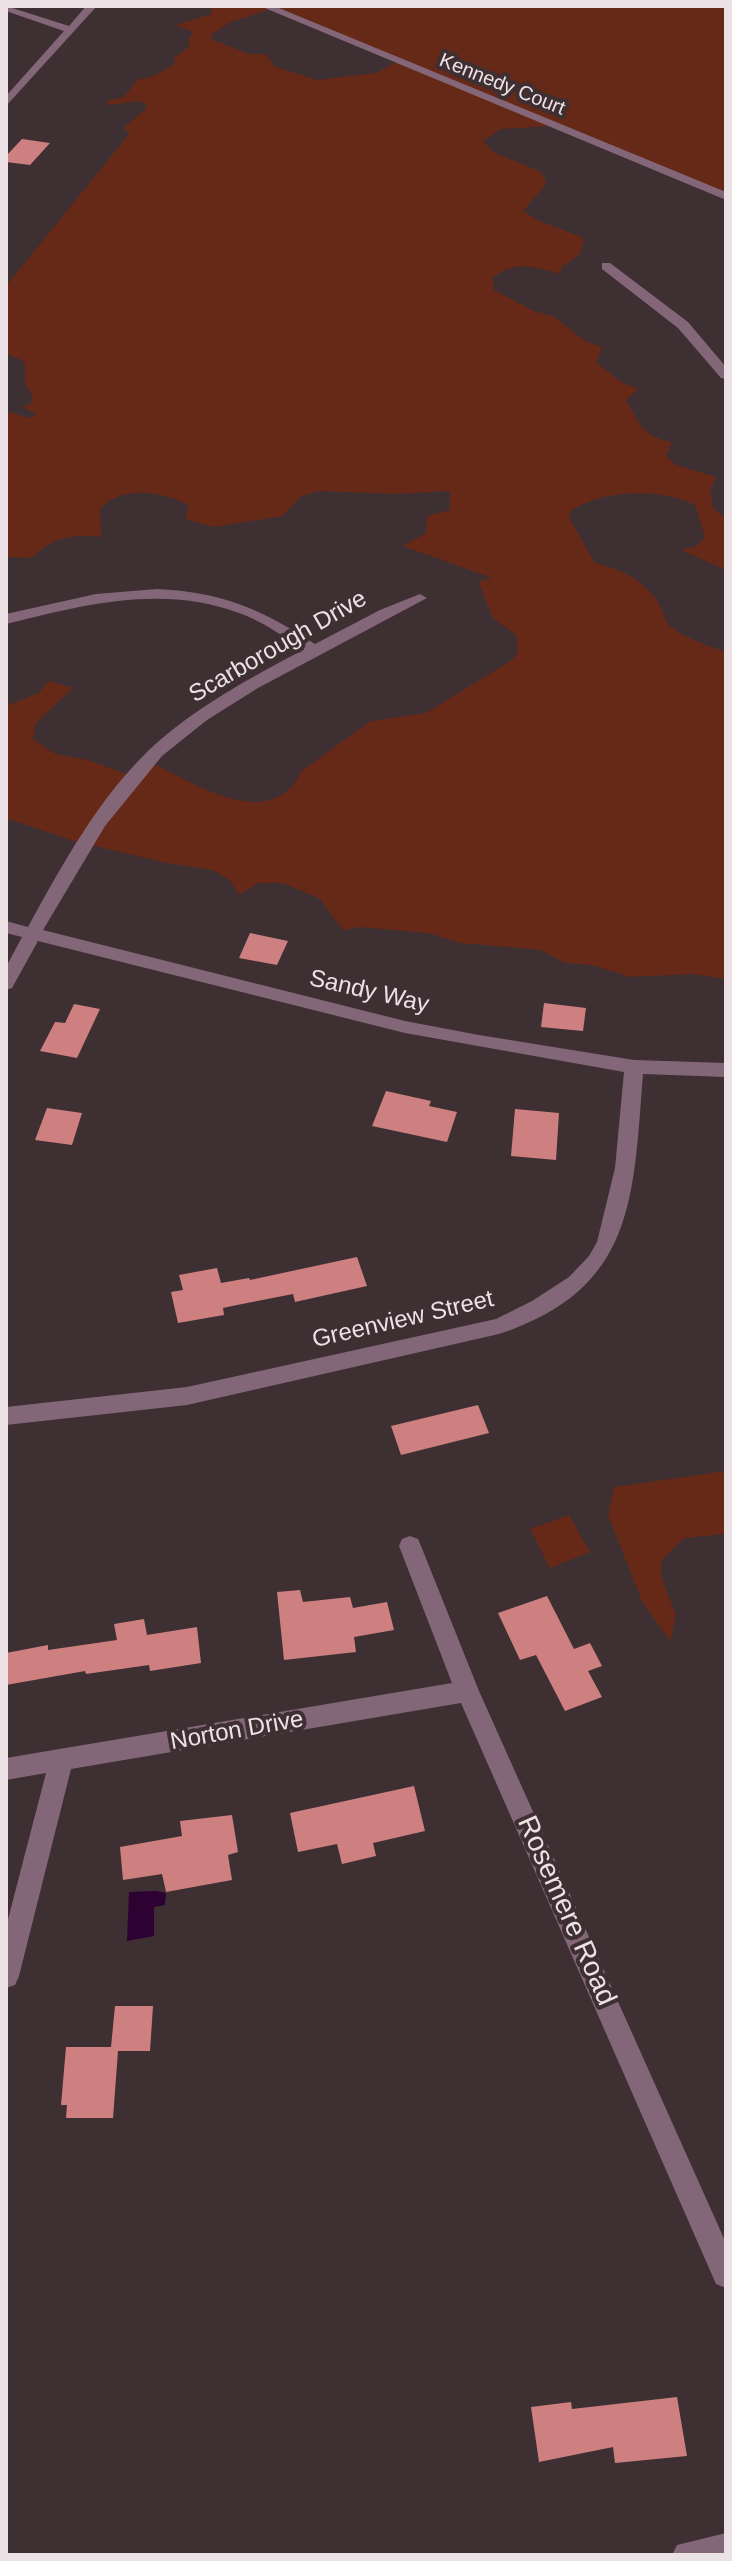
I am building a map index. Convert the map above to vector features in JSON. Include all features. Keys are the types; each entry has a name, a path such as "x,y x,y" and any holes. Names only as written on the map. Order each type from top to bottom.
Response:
{"street":[{"path":"6,103 92,6"},
{"name":"Kennedy Court","path":"265,6 726,196"},
{"path":"6,7 71,30"},
{"path":"606,266 683,325 726,375"},
{"path":"6,619 110,597 185,594 246,610 314,650"},
{"name":"Scarborough Drive","path":"6,984 78,851 140,769 172,740 222,705 385,611 420,598"},
{"name":"Sandy Way","path":"6,927 405,1027 634,1067 726,1070"},
{"name":"Greenview Street","path":"6,1416 187,1396 499,1326 536,1311 575,1283 598,1259 611,1228 620,1197 634,1067"},
{"name":"Rosemere Road","path":"410,1546 467,1691 726,2274"},
{"name":"Norton Drive","path":"6,1769 467,1691"},
{"path":"6,1976 61,1761"},
{"path":"687,2555 726,2548"}],"shaded area":[{"path":"211,6 726,6 726,192 551,126 501,129 483,141 493,152 541,172 546,182 524,212 584,240 579,255 561,268 561,274 534,267 517,267 492,278 494,290 534,311 553,316 585,341 602,347 596,362 621,382 638,389 626,400 648,433 672,442 666,456 676,465 716,477 710,490 713,509 726,518 726,570 681,550 697,546 705,537 695,505 681,499 648,494 614,495 582,504 569,512 595,563 613,568 639,582 653,594 667,623 674,629 726,652 726,979 693,974 630,977 592,965 565,963 541,950 461,943 428,933 360,927 343,930 320,899 283,883 258,883 239,895 230,880 212,870 167,863 74,841 6,818 6,706 39,693 48,681 73,688 36,723 33,739 55,754 88,760 132,776 150,762 199,787 236,800 254,802 271,800 286,792 300,772 371,721 426,713 512,660 518,652 516,635 492,617 479,582 492,578 403,546 426,533 427,516 450,510 450,491 397,494 318,491 300,497 283,516 213,527 186,519 189,506 179,501 155,494 131,494 119,496 100,509 101,537 64,538 47,545 32,558 6,557 6,411 30,418 37,414 22,407 30,404 33,398 25,382 25,362 6,353 6,286 130,133 123,128 146,109 146,104 139,101 108,105 105,102 124,97 137,80 154,76 175,64 174,58 190,46 188,41 193,32 175,25 212,14","holes":["271,9 399,61 376,73 317,80 274,66 266,54 249,54 211,39 212,34 231,22"]},
{"path":"726,1471 726,1534 684,1538 661,1561 661,1577 676,1615 670,1641 642,1601 608,1515 614,1487"},
{"path":"569,1515 590,1552 550,1568 530,1529"},
{"path":"129,1892 166,1893 165,1905 154,1907 154,1936 127,1941"}],"building":[{"path":"22,139 50,143 30,165 6,162 6,156"},
{"path":"250,933 288,941 277,965 239,958"},
{"path":"544,1003 586,1008 583,1031 541,1027"},
{"path":"74,1004 100,1009 77,1058 40,1051 55,1022 65,1023"},
{"path":"386,1091 431,1101 429,1106 457,1112 447,1142 372,1126"},
{"path":"47,1108 82,1113 72,1145 35,1140"},
{"path":"515,1109 559,1113 556,1160 511,1156"},
{"path":"357,1257 367,1286 295,1302 293,1294 223,1308 224,1315 178,1323 171,1292 183,1290 179,1275 217,1268 221,1283 250,1280"},
{"path":"478,1405 489,1433 401,1455 391,1426"},
{"path":"300,1590 303,1602 350,1597 353,1608 387,1602 394,1630 354,1637 356,1652 284,1660 277,1592"},
{"path":"547,1596 574,1649 590,1643 602,1666 588,1671 602,1697 565,1711 536,1655 520,1660 498,1613"},
{"path":"144,1619 147,1635 197,1627 201,1663 150,1671 149,1665 86,1674 85,1671 6,1685 6,1653 48,1645 48,1650 117,1640 114,1624"},
{"path":"414,1786 425,1831 373,1843 376,1856 342,1864 337,1844 298,1852 290,1813"},
{"path":"232,1815 238,1852 228,1855 232,1880 166,1892 162,1874 123,1880 120,1847 182,1836 180,1821"},
{"path":"115,2006 153,2006 150,2051 118,2051 113,2118 66,2118 67,2105 61,2105 66,2047 111,2047"},
{"path":"677,2397 687,2456 615,2463 613,2447 539,2462 531,2407 571,2402 572,2409"}]}
